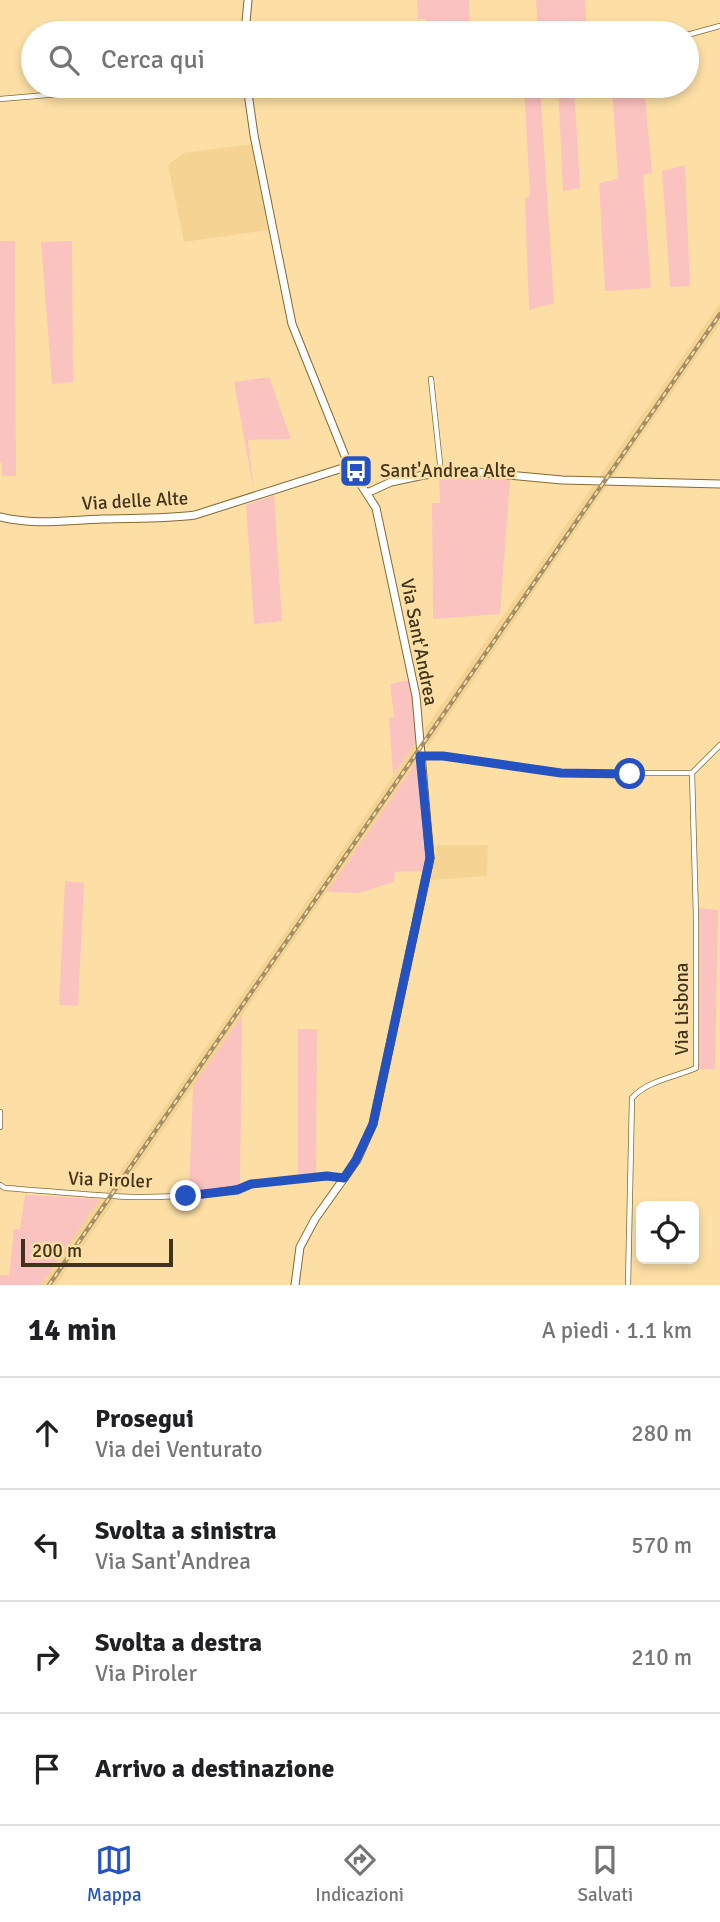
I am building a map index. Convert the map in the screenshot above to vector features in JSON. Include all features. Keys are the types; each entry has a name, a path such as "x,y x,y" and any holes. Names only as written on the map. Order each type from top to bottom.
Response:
{"street":[{"path":"245,21 248,0"},
{"path":"699,32 720,26"},
{"path":"0,99 32,98"},
{"name":"Via Sant'Andrea","path":"249,98 292,324 349,466 376,508 416,696 430,858 373,1124 356,1160 315,1219 300,1247 295,1285"},
{"path":"431,379 441,473"},
{"name":"Via delle Alte","path":"0,517 32,523 195,515 349,466"},
{"path":"367,493 391,482 466,471 562,480 720,484"},
{"path":"420,756 443,756 561,773 692,773 720,745"},
{"name":"Via Lisbona","path":"628,1285 632,1098 662,1080 696,1068 692,773"},
{"path":"0,1112 0,1128"},
{"name":"Via Piroler","path":"0,1185 5,1188 110,1195 186,1196 237,1190 251,1184 327,1176 344,1178"}],"shaded area":[{"path":"417,0 469,0 470,21 418,19"},
{"path":"536,0 585,0 586,21 537,21"},
{"path":"525,98 541,98 554,303 529,310 525,198 530,196"},
{"path":"559,98 575,98 580,188 563,191"},
{"path":"613,98 645,98 652,173 643,175 651,288 605,291 599,183 618,179"},
{"path":"252,144 268,230 184,242 168,165 183,153"},
{"path":"685,165 690,286 670,287 662,171"},
{"path":"0,241 15,241 16,476 2,476 0,462"},
{"path":"72,241 73,382 52,384 41,242"},
{"path":"720,303 720,324 613,477 599,477"},
{"path":"269,377 291,439 248,440 254,492 234,382"},
{"path":"473,476 510,480 500,614 433,619 432,503 440,503 439,477"},
{"path":"593,486 607,486 427,748 425,729"},
{"path":"274,495 282,621 254,624 246,505"},
{"path":"410,680 417,741 393,775 389,718 394,717 390,684"},
{"path":"417,741 418,760 120,1193 106,1192"},
{"path":"418,760 427,844 423,871 395,872 394,882 359,893 327,892"},
{"path":"437,845 488,845 487,876 431,880"},
{"path":"65,881 84,883 78,1006 59,1005"},
{"path":"698,908 718,910 715,1069 697,1069"},
{"path":"242,1015 240,1188 189,1193 193,1086"},
{"path":"298,1029 317,1029 316,1176 298,1177"},
{"path":"25,1195 100,1199 41,1285 0,1285 0,1275 9,1275 14,1229 20,1229"},
{"path":"100,1199 115,1200 56,1285 41,1285"}],"railway":[{"path":"49,1285 720,314"}],"place":[{"name":"Sant'Andrea Alte","path":"356,471"}],"route":[{"path":"186,1196 237,1190 251,1184 327,1176 344,1178 356,1160 373,1124 430,858 420,756 443,756 561,773 630,774"}]}
